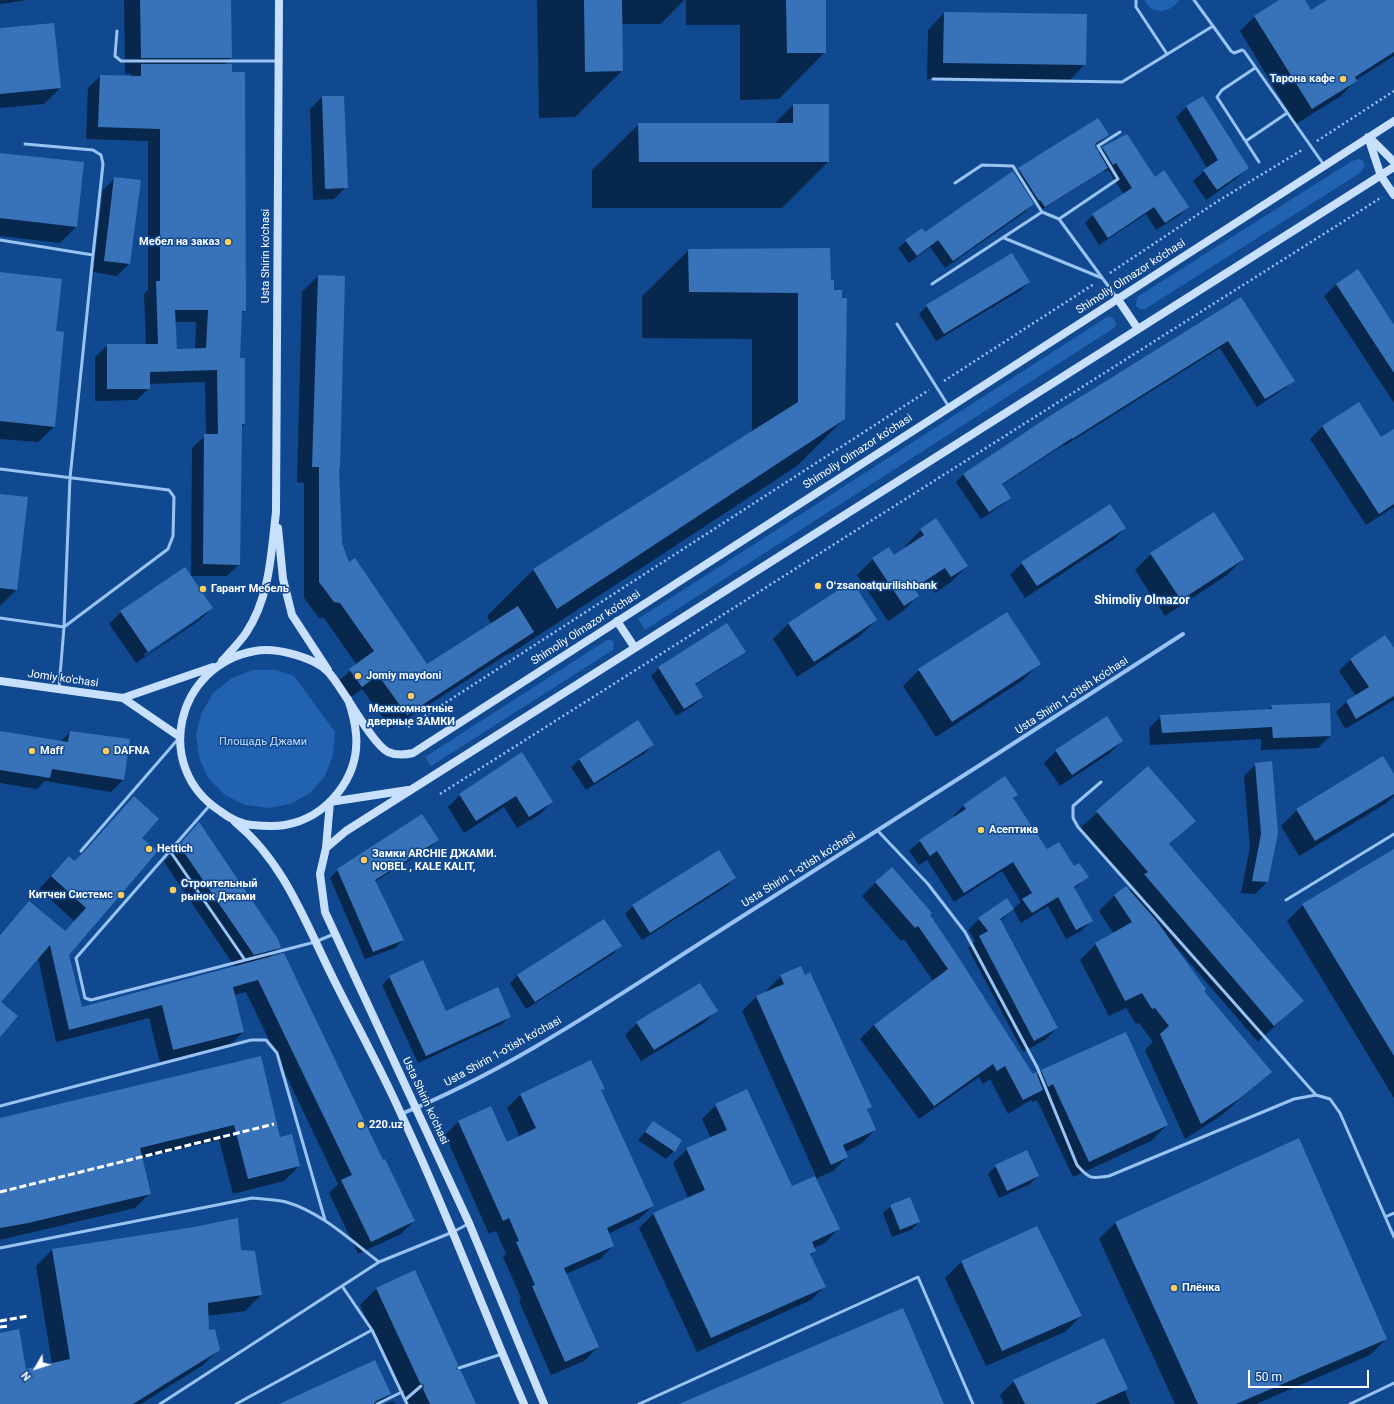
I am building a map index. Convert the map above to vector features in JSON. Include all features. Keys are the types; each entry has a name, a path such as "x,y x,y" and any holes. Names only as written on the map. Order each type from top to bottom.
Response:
{"main road":[{"name":"Usta Shirin ko'chasi","path":"279,0 276,512 287,602 298,627 329,672"},
{"name":"Shimoliy Olmazor ko'chasi","path":"348,699 381,747 396,755 409,754 1394,121"},
{"path":"1368,137 1394,162"},
{"path":"1368,137 1381,176 1393,193"},
{"path":"326,848 346,830 1381,176 1394,166"},
{"path":"1117,298 1138,329"},
{"name":"Usta Shirin ko'chasi","path":"219,664 246,633 257,612 268,580 276,512"},
{"path":"617,621 635,648"},
{"path":"123,698 219,664 238,655 256,651 274,650 293,653 310,660 329,672 348,699 354,717 357,735 356,753 351,770 343,786 330,802 302,820 285,825 267,827 248,825 231,819"},
{"path":"219,664 206,675 195,688 187,703 182,720 180,737 183,762 193,786 210,805 231,819 252,836 269,855 295,898 315,942 401,1114 524,1404"},
{"name":"Jomiy ko'chasi","path":"0,682 123,698"},
{"path":"123,698 180,737"},
{"path":"330,802 412,789"},
{"name":"Usta Shirin ko'chasi","path":"330,802 326,848 320,874 320,886 325,912 355,980 469,1223 544,1404"}],"street":[{"name":"Usta Shirin 1-o'tish ko'chasi","path":"401,1114 435,1100 536,1047 878,831 1183,634"}],"lane":[{"path":"1136,0 1136,8 1167,54"},
{"path":"1194,0 1231,51 1234,53 1242,50 1324,165"},
{"path":"933,79 1122,82 1213,26"},
{"path":"117,32 115,56 121,61 278,61"},
{"path":"1255,68 1222,90 1217,97 1259,162"},
{"path":"1246,141 1287,113"},
{"path":"1059,219 1118,179 1098,146 1120,132"},
{"path":"25,144 93,150 101,155 103,164 70,478 64,627 59,689"},
{"path":"955,183 982,165 1013,166 1042,212 1059,219 1117,298"},
{"path":"932,284 1042,212"},
{"path":"1004,238 1102,278"},
{"path":"0,240 93,255"},
{"path":"897,324 949,407"},
{"path":"0,469 169,490 174,497 173,536 168,549 64,627 0,618"},
{"path":"80,851 180,737"},
{"path":"1102,782 1073,806 1073,818 1078,827 1316,1094 1330,1099 1340,1113 1394,1237"},
{"path":"210,805 76,958 86,998 91,1000 315,942 335,934"},
{"path":"878,831 928,884 965,932 1038,1067 1077,1165 1086,1175 1095,1178 1109,1176 1294,1099 1316,1094"},
{"path":"1286,900 1394,834"},
{"path":"170,851 245,960"},
{"path":"0,1106 251,1040 266,1040 277,1053 325,1220"},
{"path":"0,1248 252,1198 285,1202 325,1220 379,1262"},
{"path":"1385,1217 1394,1213"},
{"path":"160,1404 379,1262 452,1232 469,1223"},
{"path":"639,1404 918,1277 973,1404"},
{"path":"342,1286 372,1330 407,1404"},
{"path":"236,1404 372,1330"},
{"path":"459,1368 502,1354"},
{"path":"1350,1404 1394,1383"},
{"path":"405,1400 421,1386"},
{"path":"377,1404 402,1392"}],"path":[{"path":"942,382 1218,201 1310,145 1394,91"},
{"path":"440,794 1393,193"},
{"path":"408,727 935,386"}],"green space":[{"path":"1144,0 1179,0 1167,10 1159,11 1151,9"},
{"path":"1359,159 1362,160 1365,166 1360,173 1145,309 1140,309 1136,306 1137,297 1352,161"},
{"path":"1107,317 1112,317 1116,322 1114,328 645,630 638,619"},
{"path":"607,640 614,642 613,650 431,766 425,757"},
{"name":"Площадь Джами","path":"253,670 276,670 294,676 335,732 333,755 325,776 310,793 290,804 268,808 245,805 225,795 208,778 199,757 196,734 202,712 214,692 232,678"}],"building":[{"path":"140,0 231,0 232,58 141,58"},
{"path":"584,0 622,0 623,71 585,72"},
{"path":"786,0 826,0 826,53 787,53"},
{"path":"1279,0 1305,0 1311,10 1327,0 1394,0 1394,52 1355,77 1357,81 1312,109 1254,16"},
{"path":"944,12 1087,14 1086,65 943,63"},
{"path":"54,23 61,88 0,94 0,28"},
{"path":"141,64 232,64 232,72 245,72 246,311 242,311 240,358 245,358 245,424 242,424 240,565 203,564 204,434 218,434 217,370 150,372 150,389 107,389 107,344 158,344 156,281 160,281 160,129 98,127 100,75 141,76","holes":["175,310 208,310 206,348 177,349"]},
{"path":"322,96 344,96 348,188 325,189"},
{"path":"1203,96 1249,168 1217,190 1203,170 1218,160 1186,106"},
{"path":"793,104 829,104 829,162 639,162 638,123 793,123"},
{"path":"1098,118 1109,135 1096,143 1095,146 1108,168 1045,207 1040,200 1039,201 1018,168"},
{"path":"1127,134 1155,177 1164,170 1189,207 1165,223 1154,207 1108,238 1092,214 1132,188 1116,163 1113,165 1102,147"},
{"path":"0,153 84,162 77,227 0,218"},
{"path":"1013,171 1034,204 953,261 938,240 917,256 905,240 922,228 925,232"},
{"path":"114,177 141,180 130,264 104,261"},
{"path":"830,248 831,280 834,280 834,290 842,290 842,298 847,298 845,419 557,609 533,569 798,402 798,293 689,292 688,249"},
{"path":"1012,253 1030,282 944,334 926,305"},
{"path":"1358,269 1394,325 1394,373 1336,284"},
{"path":"0,272 62,279 56,331 64,332 55,427 0,421"},
{"path":"318,275 345,276 339,468 342,543 349,562 355,558 427,664 518,606 534,632 407,715 378,675 362,687 349,669 374,651 340,603 334,602 319,582 319,467 312,467"},
{"path":"1241,297 1295,381 1265,399 1228,341 1072,438 1002,484 1011,498 989,512 963,474 1045,419"},
{"path":"1359,402 1381,437 1394,429 1394,504 1379,514 1322,426"},
{"path":"0,494 28,497 17,590 0,588"},
{"path":"1110,504 1126,528 1037,586 1021,562"},
{"path":"1214,512 1244,559 1181,600 1150,553"},
{"path":"936,518 968,566 951,577 945,568 914,588 919,596 904,606 872,558 889,547 894,555 924,535 920,529"},
{"path":"185,567 213,608 148,652 120,611"},
{"path":"852,581 877,620 814,662 788,623"},
{"path":"1007,612 1041,664 952,722 918,669"},
{"path":"727,623 746,652 695,684 703,697 684,709 658,667"},
{"path":"1385,635 1394,648 1394,696 1356,719 1346,701 1369,687 1350,659"},
{"path":"1330,703 1331,736 1273,738 1272,727 1162,733 1160,715 1272,709 1271,705"},
{"path":"1107,716 1123,741 1072,775 1055,750"},
{"path":"638,720 654,745 594,783 579,759"},
{"path":"0,731 68,742 70,731 130,739 124,780 52,769 50,778 0,770"},
{"path":"522,752 553,802 529,817 516,796 476,821 459,794"},
{"path":"1383,756 1394,774 1394,794 1315,841 1296,809"},
{"path":"1272,761 1278,833 1268,882 1252,881 1261,834 1255,763"},
{"path":"1148,766 1196,821 1169,844 1304,1001 1274,1026 1144,874 1148,872 1096,811"},
{"path":"1005,776 1018,795 1013,798 1047,849 1059,842 1074,866 1079,863 1089,877 1074,887 1093,921 1076,930 1058,897 1032,913 1022,899 1032,893 1013,862 964,893 937,851 930,856 919,840 966,809 963,805"},
{"path":"134,796 159,819 142,838 158,851 69,955 82,1007 284,953 383,1160 385,1159 415,1221 371,1242 341,1180 352,1175 258,980 233,987 244,1032 173,1050 162,1005 69,1030 50,945 1,1002 18,1016 0,1037 0,935 29,901 65,931 86,908 51,876 69,856 74,861 83,853"},
{"path":"422,814 439,840 375,880 404,940 373,952 337,869"},
{"path":"199,822 278,939 281,948 254,955 179,845"},
{"path":"1394,849 1394,1056 1302,904"},
{"path":"719,850 736,878 650,933 632,905"},
{"path":"892,867 932,913 930,915 1033,1074 1036,1072 1043,1090 1023,1100 1005,1066 997,1071 993,1064 934,1106 874,1025 948,969 918,926 915,928 875,882"},
{"path":"1126,886 1156,920 1206,989 1204,991 1272,1072 1239,1099 1201,1124 1160,1034 1169,1026 1155,1008 1152,1009 1142,993 1125,1001 1095,943 1132,922 1114,895"},
{"path":"1007,898 1014,909 1000,919 1058,1028 1034,1041 979,936 988,931 978,918"},
{"path":"604,919 622,946 535,1002 517,975"},
{"path":"423,960 446,1011 498,987 511,1017 426,1056 389,976"},
{"path":"801,966 805,975 810,972 872,1107 867,1109 876,1130 843,1145 848,1157 831,1165 756,996 784,984 780,975"},
{"path":"700,983 718,1011 654,1050 636,1022"},
{"path":"1126,1032 1168,1125 1089,1162 1053,1084 1048,1087 1041,1070"},
{"path":"261,1056 280,1137 292,1134 300,1166 248,1179 234,1125 140,1148 151,1194 28,1223 0,1228 0,1118"},
{"path":"591,1060 605,1089 601,1090 654,1206 607,1228 614,1246 564,1268 599,1347 565,1362 532,1286 535,1285 516,1242 519,1241 509,1218 503,1221 458,1121 491,1106 507,1142 536,1128 520,1094"},
{"path":"747,1089 792,1186 815,1176 840,1229 812,1242 816,1251 810,1254 826,1287 711,1338 653,1213 705,1190 686,1148 727,1130 715,1104"},
{"path":"653,1121 682,1140 675,1152 645,1132"},
{"path":"1299,1138 1387,1339 1236,1404 1198,1404 1115,1222"},
{"path":"1027,1150 1039,1176 1007,1191 995,1165"},
{"path":"910,1197 920,1222 900,1230 890,1205"},
{"path":"238,1218 241,1250 255,1251 262,1295 208,1303 209,1330 215,1329 220,1350 133,1404 0,1404 0,1333 19,1329 26,1369 70,1359 52,1249 194,1227"},
{"path":"1037,1226 1082,1316 1002,1351 961,1261"},
{"path":"415,1270 458,1365 456,1369 461,1371 476,1404 430,1404 423,1389 424,1385 420,1383 376,1288"},
{"path":"903,1308 944,1404 679,1404"},
{"path":"1104,1338 1128,1389 1095,1404 1025,1404 1013,1380"},
{"path":"375,1360 391,1394 376,1401 374,1404 279,1404"}],"railway":[{"path":"0,1192 274,1124"},
{"path":"0,1321 28,1316"},
{"path":"0,1327 9,1326"}],"place":[{"name":"Тарона кафе","path":"1343,79"},
{"name":"Мебел на заказ","path":"228,242"},
{"name":"Oʻzsanoatqurilishbank","path":"818,586"},
{"name":"Гарант Мебель","path":"203,589"},
{"name":"Jomiy maydoni","path":"358,676"},
{"name":"Межкомнатные дверные ЗАМКИ","path":"411,696"},
{"name":"Maff","path":"32,751"},
{"name":"DAFNA","path":"106,751"},
{"name":"Асептика","path":"981,830"},
{"name":"Hettich","path":"149,849"},
{"name":"Замки ARCHIE ДЖАМИ. NOBEL , KALE KALIT,","path":"364,860"},
{"name":"Строительный рынок Джами","path":"173,890"},
{"name":"Китчен Системс","path":"121,895"},
{"name":"220.uz","path":"361,1125"},
{"name":"Плёнка","path":"1174,1288"}],"district":[{"name":"Shimoliy Olmazor","path":"1142,601"}]}
